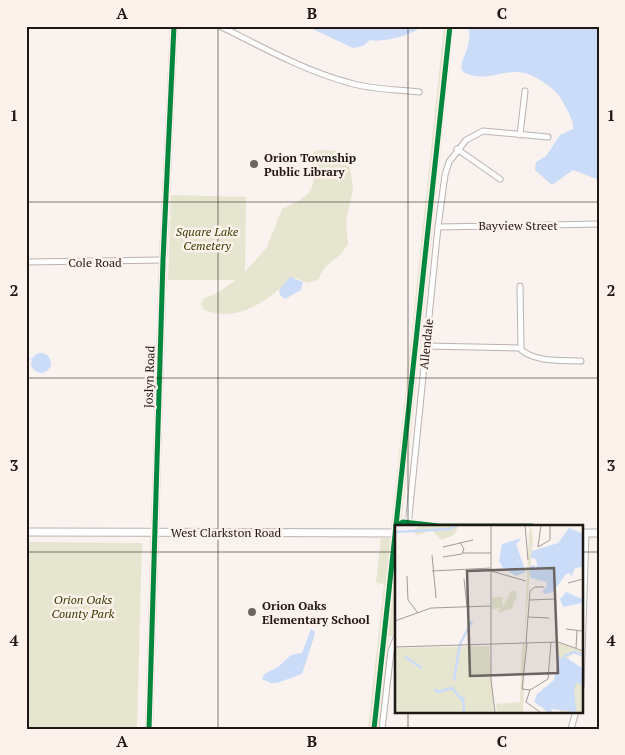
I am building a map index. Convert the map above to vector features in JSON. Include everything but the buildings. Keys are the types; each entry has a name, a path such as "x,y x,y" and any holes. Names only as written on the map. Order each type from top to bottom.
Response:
{"main road":[{"name":"West Clarkston Road","path":"26,532 395,532"},
{"path":"584,533 599,533"}],"street":[{"name":"Joslyn Road","path":"149,729 163,260 174,26"},
{"path":"220,26 301,65 336,79 369,88 419,92"},
{"path":"520,135 524,92"},
{"path":"500,179 457,149 466,140 483,131 548,137"},
{"name":"Allendale","path":"408,525 438,227 445,175 449,162 457,149"},
{"name":"Bayview Street","path":"438,227 599,224"},
{"name":"Cole Road","path":"26,262 163,260"},
{"path":"520,286 521,350 524,355 536,358 581,361"},
{"path":"425,346 521,350"},
{"path":"582,636 584,533"},
{"path":"382,729 390,651 395,640"},
{"path":"571,729 576,712"}],"green space":[{"path":"444,26 454,26 401,525 395,525 395,528 391,529"},
{"name":"Square Lake Cemetery","path":"315,151 340,151 349,159 353,189 346,221 348,244 341,254 325,267 318,280 307,283 296,278 261,303 243,311 224,314 204,310 201,304 203,299 219,292 236,280 168,280 171,195 246,197 245,272 267,247 282,209 293,204 308,193 313,183 310,156"},
{"path":"381,538 395,538 395,636 389,636 379,729 368,729 384,584 376,583"},
{"name":"Orion Oaks County Park","path":"26,542 142,543 137,729 26,729"}],"water":[{"path":"306,26 422,26 404,35 389,39 370,40 363,46 353,48"},
{"path":"468,26 599,26 599,180 573,170 552,185 535,170 536,162 546,156 560,135 573,129 570,116 562,100 554,90 529,74 509,72 482,77 462,71 462,62 469,41"},
{"path":"290,277 303,282 301,290 285,299 280,295 279,290"},
{"path":"41,353 48,356 51,363 48,370 41,373 34,370 31,363 34,356"},
{"path":"311,629 315,632 314,637 302,674 277,683 271,683 262,679 264,674 278,667 291,655 302,653"}],"waterway":[{"path":"26,359 32,359"}],"cycle path":[{"path":"149,729 163,260 174,26"},
{"path":"396,525 450,26"},
{"path":"398,525 403,522 430,525"},
{"path":"374,729 395,535"}],"place":[{"name":"Orion Township Public Library","path":"254,164"},
{"name":"Orion Oaks Elementary School","path":"252,612"}]}
